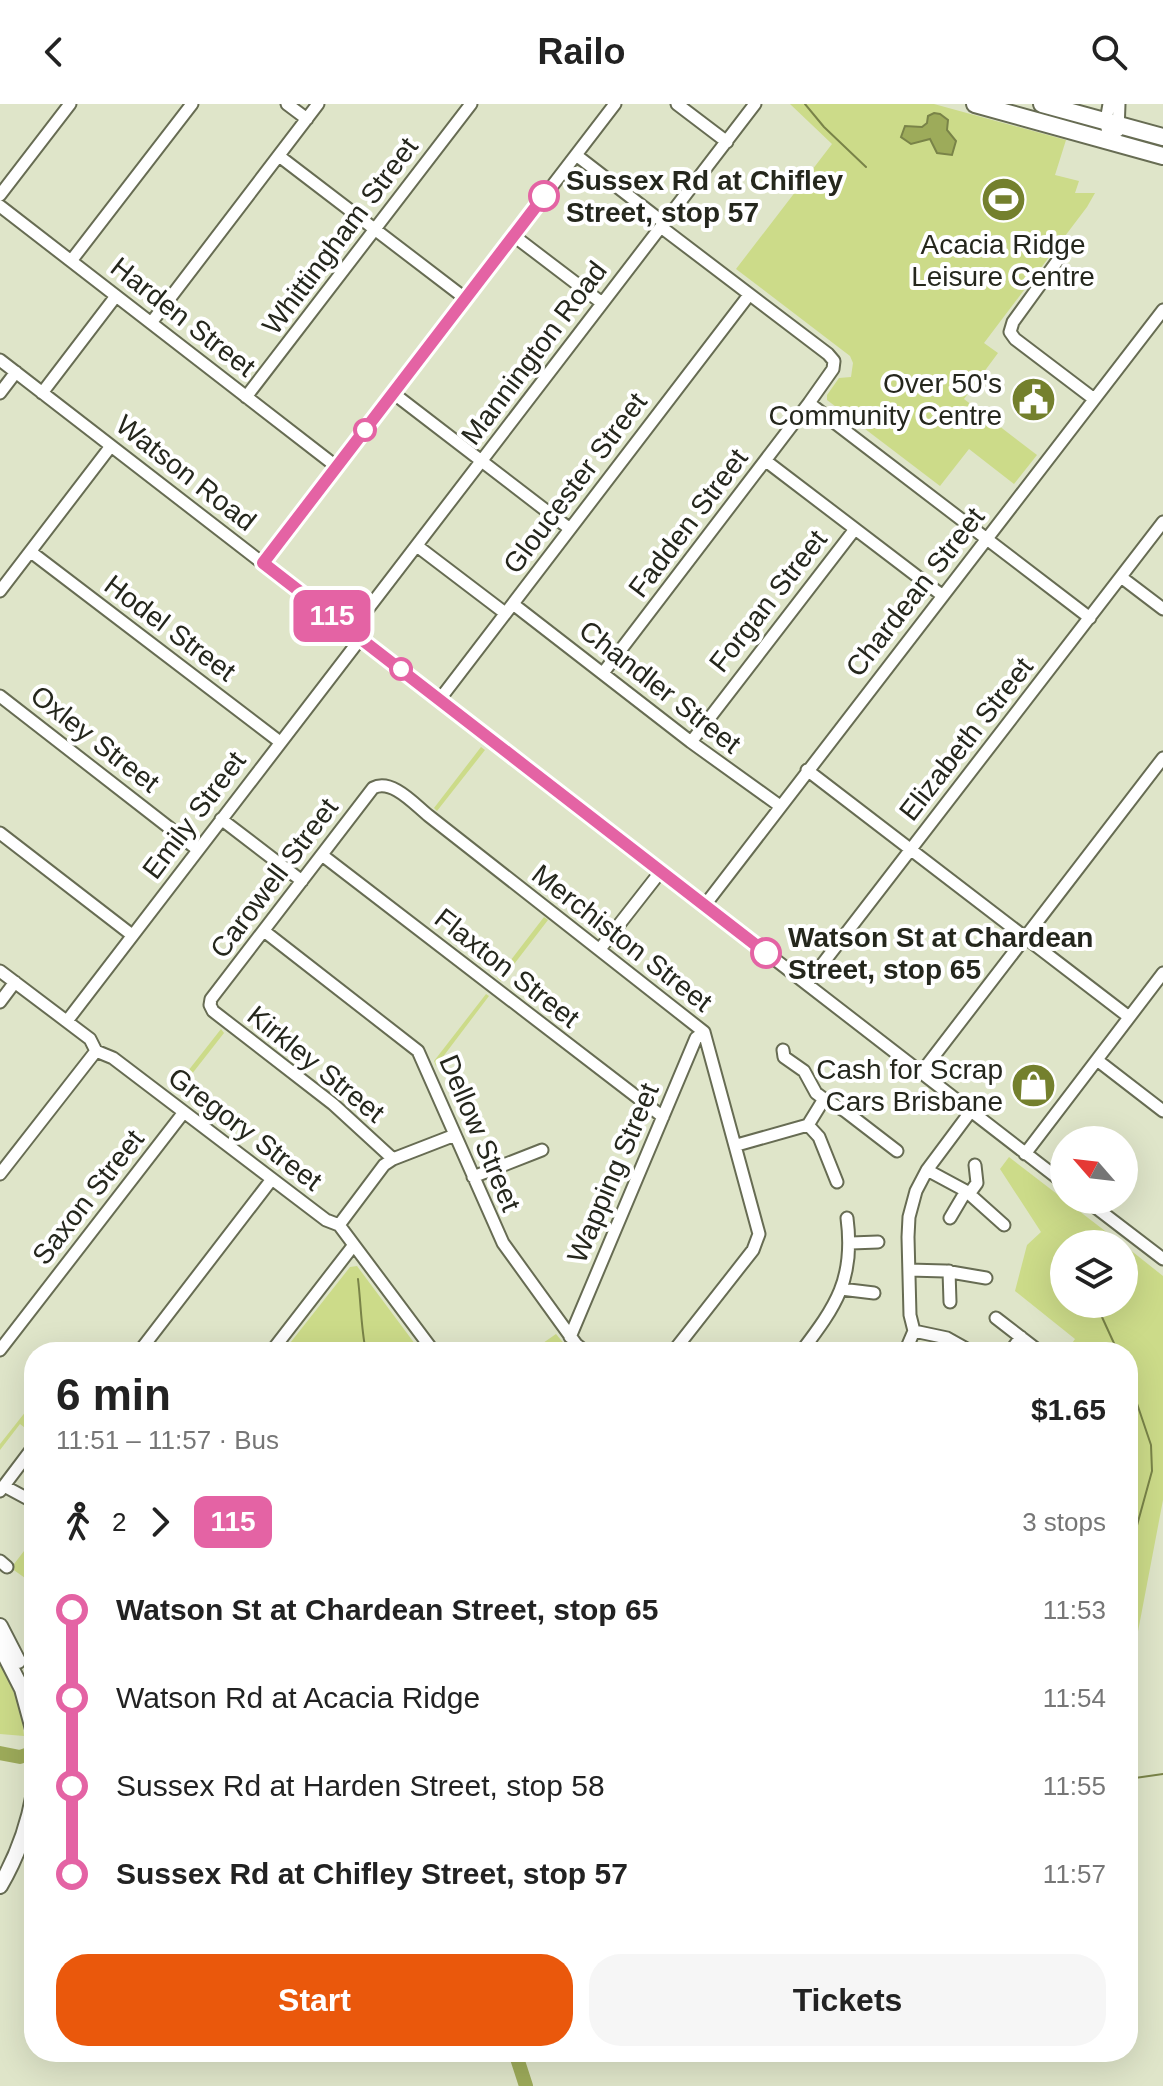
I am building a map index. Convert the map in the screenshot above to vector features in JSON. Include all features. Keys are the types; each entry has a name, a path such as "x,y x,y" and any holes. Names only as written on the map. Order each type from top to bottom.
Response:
{"highway":[{"path":"975,104 1163,156"},
{"path":"1042,104 1111,116 1163,137"}],"main road":[{"path":"0,1626 24,1677"},
{"path":"0,1646 24,1696"},
{"path":"0,1886 24,1832"}],"street":[{"path":"0,195 70,104"},
{"path":"71,261 192,104"},
{"path":"287,104 307,119"},
{"path":"151,323 318,104"},
{"name":"Whittingham Street","path":"246,397 471,104"},
{"path":"263,563 615,104"},
{"path":"677,104 727,142"},
{"name":"Mannington Road","path":"356,634 417,546 755,104"},
{"path":"1114,143 1111,116 1119,104"},
{"path":"576,155 749,295"},
{"path":"279,156 466,299"},
{"name":"Harden Street","path":"0,206 337,467"},
{"path":"514,236 602,303"},
{"path":"1066,249 1013,322 1010,332 1094,399"},
{"name":"Fadden Street","path":"603,673 833,369 834,361 828,354 749,295"},
{"name":"Gloucester Street","path":"440,699 749,295"},
{"path":"42,393 116,296"},
{"name":"Chardean Street","path":"705,905 1163,310"},
{"name":"Watson Road","path":"0,360 1050,1173"},
{"path":"0,393 16,372"},
{"path":"393,393 570,529"},
{"path":"809,403 1090,618"},
{"path":"0,591 111,446"},
{"path":"766,461 943,596"},
{"name":"Elizabeth Street","path":"807,984 1163,522"},
{"name":"Forgan Street","path":"691,742 855,529"},
{"name":"Chandler Street","path":"417,546 603,673 780,806"},
{"name":"Hodel Street","path":"31,552 280,742"},
{"path":"1121,577 1163,609"},
{"name":"Emily Street","path":"67,1021 280,742 356,634"},
{"name":"Oxley Street","path":"0,696 198,850"},
{"path":"921,1073 1163,758"},
{"path":"807,770 1129,1017"},
{"name":"Carowell Street","path":"210,1005 211,999 373,788 380,785"},
{"name":"Merchiston Street","path":"380,785 389,786 704,1032 759,1234 753,1250 681,1342"},
{"path":"221,819 302,881"},
{"path":"0,833 132,935"},
{"name":"Flaxton Street","path":"322,855 663,1117"},
{"path":"600,949 661,871"},
{"name":"Dellow Street","path":"264,931 418,1051 503,1243 575,1342"},
{"name":"Gregory Street","path":"0,971 90,1039 96,1051 113,1058 326,1220 339,1225 427,1342"},
{"path":"1025,1154 1163,973"},
{"path":"0,1002 15,982"},
{"name":"Kirkley Street","path":"210,1005 213,1011 333,1104 393,1159"},
{"name":"Wapping Street","path":"570,1337 696,1038 704,1032"},
{"path":"783,1050 784,1057 804,1071 816,1093 897,1151"},
{"path":"0,1174 96,1051"},
{"path":"1097,1060 1163,1111"},
{"path":"737,1145 808,1125 824,1099"},
{"path":"909,1342 914,1331 910,1315 909,1217 916,1191 927,1170 971,1111"},
{"name":"Saxon Street","path":"0,1350 184,1112"},
{"path":"808,1125 819,1137 837,1182"},
{"path":"339,1225 384,1165 455,1135"},
{"path":"473,1177 542,1150"},
{"path":"950,1218 967,1192 977,1183 975,1165"},
{"path":"927,1170 967,1192 1004,1225"},
{"path":"147,1342 272,1179"},
{"path":"1104,1214 1163,1259"},
{"path":"808,1342 838,1300 851,1243 847,1218"},
{"path":"851,1243 878,1242"},
{"path":"279,1342 353,1246"},
{"path":"909,1270 949,1271 986,1278"},
{"path":"949,1271 950,1302"},
{"path":"841,1289 874,1293"},
{"path":"996,1318 1027,1342"},
{"path":"914,1331 954,1342"},
{"path":"1017,1342 1021,1337"},
{"path":"24,1459 2,1488 24,1497"}],"shaded area":[{"path":"790,104 934,104 1066,140 1055,175 1079,181 1075,193 1095,193 984,343 998,353 964,399 1037,455 1014,484 969,449 940,486 827,400 839,378 851,377 853,363 850,356 736,269 832,144"},
{"path":"934,113 948,120 947,130 956,141 952,155 937,153 930,139 911,144 901,137 905,126 922,127 927,123 928,116"},
{"path":"481,747 485,750 437,811 434,808"},
{"path":"544,917 548,920 501,981 497,978"},
{"path":"486,994 489,996 436,1066 434,1061"},
{"path":"221,1029 224,1033 177,1093 173,1090"},
{"path":"1009,1157 1050,1189 1050,1214 1083,1214 1104,1230 1050,1230 1050,1318 1138,1318 1138,1256 1163,1276 1163,1500 1138,1631 1138,1342 1073,1342 1075,1339 1015,1291 1027,1245 1041,1232 1000,1169"},
{"path":"357,1266 414,1342 291,1342 350,1267"},
{"path":"556,1334 563,1342 544,1342"},
{"path":"24,1414 24,1427 20,1424 0,1450 0,1444"},
{"path":"24,1551 24,1577 11,1568"},
{"path":"0,1661 21,1709 24,1736 0,1734"}],"waterway":[{"path":"805,104 866,167"},
{"path":"358,1279 365,1342"},
{"path":"1102,1318 1113,1342"},
{"path":"1138,1407 1151,1445 1152,1471 1138,1522"},
{"path":"0,1753 24,1756"},
{"path":"1138,1778 1163,1774"},
{"path":"518,2062 526,2086"}],"bus line":[{"name":"115","path":"544,196 263,563 766,953"}],"place":[{"name":"Sussex Rd at Chifley Street, stop 57","path":"544,196"},
{"name":"Acacia Ridge Leisure Centre","path":"1003,200"},
{"name":"Over 50's Community Centre","path":"1033,399"},
{"name":"Watson St at Chardean Street, stop 65","path":"766,953"},
{"name":"Cash for Scrap Cars Brisbane","path":"1034,1085"}]}
